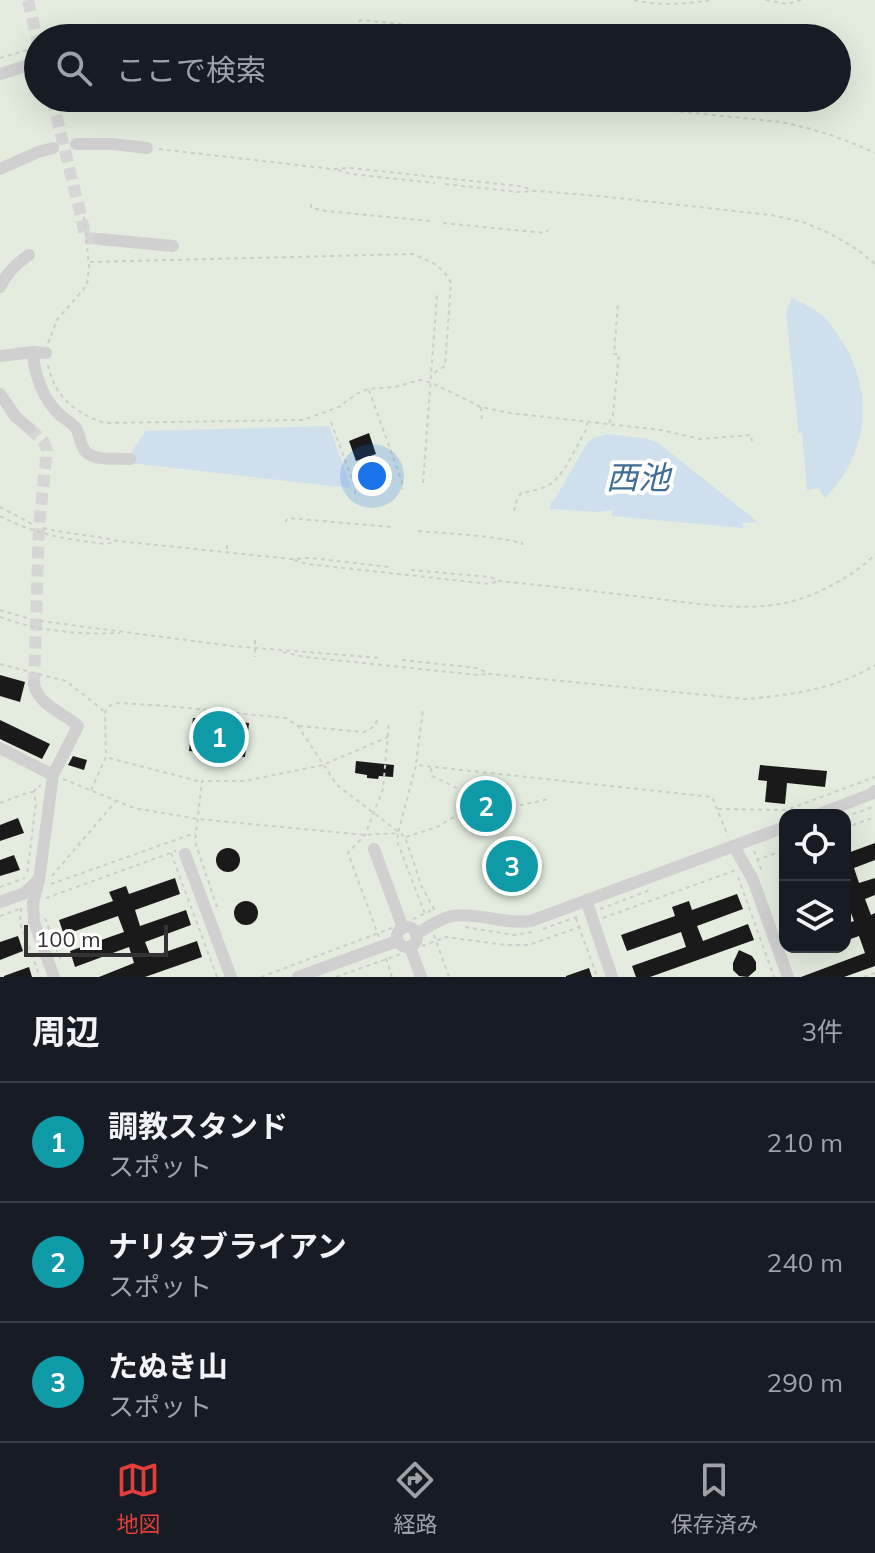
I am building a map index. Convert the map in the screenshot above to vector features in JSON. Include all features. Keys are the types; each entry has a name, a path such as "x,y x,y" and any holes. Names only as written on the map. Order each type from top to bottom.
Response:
{"lane":[{"path":"0,74 24,66"},
{"path":"76,144 147,148"},
{"path":"0,169 53,148"},
{"path":"99,239 173,246"},
{"path":"0,287 11,271 29,255"},
{"path":"0,356 40,352 37,376 42,389 59,414 77,428 89,455 130,459"},
{"path":"0,394 16,417 29,428"},
{"path":"34,684 42,700 78,726 53,775 29,898 34,922 54,977"},
{"path":"0,748 53,775"},
{"path":"832,809 875,791"},
{"path":"298,977 380,940 397,941 404,947 410,947 415,943 416,934 438,914 522,922 588,906 779,829"},
{"path":"734,846 753,880 788,977"},
{"path":"374,849 402,926"},
{"path":"185,854 231,977"},
{"path":"0,902 29,898"},
{"path":"588,906 612,977"},
{"path":"402,926 416,934"},
{"path":"397,941 402,926"},
{"path":"410,947 421,977"}],"path":[{"path":"634,0 649,4 712,0"},
{"path":"766,0 787,4 801,0"},
{"path":"357,24 362,20 400,24"},
{"path":"0,58 24,51"},
{"path":"685,112 817,129 875,153"},
{"path":"147,148 519,186 538,191"},
{"path":"334,169 351,174 435,183"},
{"path":"445,184 771,215 803,222 831,234 875,264"},
{"path":"311,204 311,208 326,211 430,221"},
{"path":"84,217 87,285 57,320 40,352 56,389 69,405 104,423 303,420 339,407 368,389 395,387 420,380 481,407 510,413 661,430 700,439 751,435 752,443"},
{"path":"443,223 545,233 548,230"},
{"path":"88,262 412,254 428,259 439,267 451,283 445,366 432,374"},
{"path":"423,483 437,295"},
{"path":"608,424 613,415 619,354 614,354 618,303"},
{"path":"368,389 403,489"},
{"path":"481,407 482,421"},
{"path":"331,422 355,487 355,495"},
{"path":"514,511 521,493 553,483 588,422"},
{"path":"0,507 34,525"},
{"path":"0,516 51,537 106,544 118,541"},
{"path":"285,522 288,518 299,518 392,527"},
{"path":"43,528 118,541 389,567"},
{"path":"418,531 498,538 522,545"},
{"path":"227,545 227,553"},
{"path":"411,570 717,605 757,606 786,603 815,592 844,578 875,554"},
{"path":"261,562 264,557"},
{"path":"291,559 307,564 490,584 499,581"},
{"path":"0,610 30,619"},
{"path":"0,617 51,630 92,635 120,633"},
{"path":"40,621 255,649 380,658"},
{"path":"255,640 255,657"},
{"path":"278,651 305,657 478,675 746,699 789,695 825,687 875,665"},
{"path":"402,660 477,668 490,674"},
{"path":"0,664 66,681 105,712"},
{"path":"91,790 106,757 105,712 109,706 118,703 167,706 286,718 298,726 337,785 405,838 422,887 438,914 467,928 514,935 529,934 576,917 588,906 656,887"},
{"path":"423,710 416,765 397,841 449,977"},
{"path":"298,726 364,732 375,726 377,720"},
{"path":"389,722 383,789 365,835 348,853 392,977"},
{"path":"106,757 202,781 245,781 323,765 388,737"},
{"path":"416,765 712,797 734,846"},
{"path":"431,766 432,776 455,787 474,802 516,806 549,799"},
{"path":"53,775 134,808 198,819 365,835 398,833"},
{"path":"717,809 786,810 875,777"},
{"path":"195,842 202,781"},
{"path":"0,803 30,792 35,797 33,878 29,898 171,852 217,977"},
{"path":"116,800 42,887 195,833"},
{"path":"405,838 437,827 471,807 474,802"},
{"path":"851,815 875,806"},
{"path":"851,826 875,817"},
{"path":"735,870 774,977"},
{"path":"0,887 33,878"},
{"path":"0,916 21,908 20,923 40,977"},
{"path":"261,977 380,940 402,926 428,920 438,914"},
{"path":"44,915 62,965"},
{"path":"576,917 597,977"},
{"path":"864,977 875,973"}],"shaded area":[{"path":"0,0 875,0 875,977 0,977"}],"water":[{"path":"792,298 817,311 829,323 843,343 860,383 863,403 858,444 839,481 825,498 818,488 807,490 786,312"},
{"path":"329,426 350,488 129,463 130,454 146,431"},
{"name":"西池","path":"609,434 658,443 758,522 743,523 743,528 612,516 613,510 550,509 551,501 554,501 586,445 596,437"}],"building":[{"path":"369,433 376,454 356,461 349,441"},
{"path":"0,675 25,682 20,702 0,696"},
{"path":"193,718 249,723 245,757 189,751"},
{"path":"0,720 50,744 42,759 0,739"},
{"path":"73,756 87,760 84,770 68,765"},
{"path":"356,761 394,765 393,777 367,778 367,775 355,773"},
{"path":"760,765 827,771 825,787 787,783 785,804 765,802 767,781 758,780"},
{"path":"18,818 24,833 0,841 0,825"},
{"path":"875,843 875,860 854,868 859,883 875,878 875,895 865,899 871,915 875,913 875,966 844,977 801,977 865,953 859,936 851,939 851,922 854,921 851,913 851,852"},
{"path":"228,848 239,855 240,860 233,871 228,872 217,865 216,860 223,849"},
{"path":"14,855 20,870 0,876 0,860"},
{"path":"175,878 180,894 135,910 140,926 186,910 191,925 145,942 151,957 197,941 202,957 145,977 99,977 134,963 129,947 75,967 70,951 124,932 118,916 64,935 59,920 113,901 109,892 126,886 129,894"},
{"path":"737,894 743,909 697,926 703,941 748,924 754,940 650,977 636,977 632,966 686,947 681,932 627,951 621,935 675,916 672,907 689,901 692,910"},
{"path":"246,901 257,908 258,913 251,924 246,925 235,918 234,913 241,902"},
{"path":"18,936 23,951 0,960 0,942"},
{"path":"739,950 752,956 756,962 756,970 748,977 739,976 733,970"},
{"path":"29,967 32,977 4,977 4,976"},
{"path":"589,968 592,977 566,977 566,976"}],"tunnel":[{"path":"28,0 34,24"},
{"path":"55,112 85,238 99,239"},
{"path":"29,428 44,442 47,450 39,526 34,684"}],"place":[{"name":"調教スタンド","path":"219,737"},
{"name":"ナリタブライアン","path":"486,806"},
{"name":"たぬき山","path":"512,866"}]}
